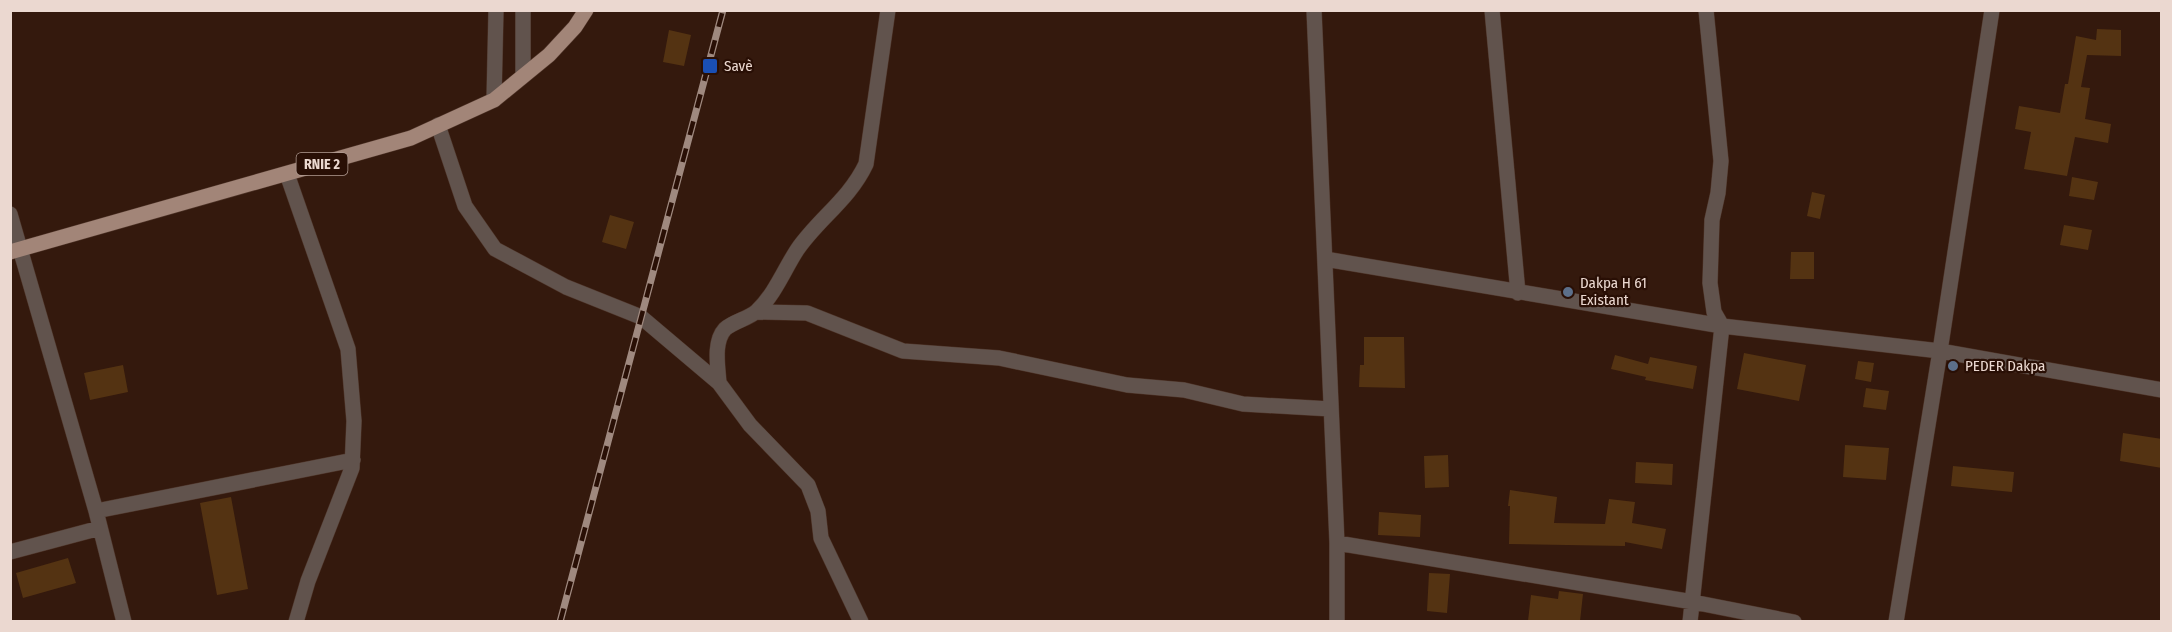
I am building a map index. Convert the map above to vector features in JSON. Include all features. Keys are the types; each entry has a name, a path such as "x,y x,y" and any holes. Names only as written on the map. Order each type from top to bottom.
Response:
{"main road":[{"name":"RNIE 2","path":"16,251 403,141 494,100 549,55 575,27 586,10"}],"street":[{"path":"494,100 496,10"},
{"path":"523,10 523,76"},
{"path":"719,383 717,358 719,341 725,329 757,312 780,281 798,249 858,180 866,164 888,10"},
{"path":"1314,10 1337,543 1337,621"},
{"path":"1492,10 1518,293"},
{"path":"1690,621 1722,326 1714,312 1710,283 1712,220 1718,193 1721,161 1706,10"},
{"path":"1896,621 1992,10"},
{"path":"438,125 465,206 495,249 566,287 641,317 719,383 750,425 808,485 818,511 821,538 861,621"},
{"path":"287,174 348,349 353,393 353,460 346,486 308,581 296,621"},
{"path":"10,214 16,251 96,511 124,621"},
{"path":"1325,259 1722,326 1940,351 2162,390"},
{"path":"757,312 807,313 903,351 999,358 1127,385 1184,390 1243,404 1331,409"},
{"path":"96,511 353,460"},
{"path":"10,552 100,528"},
{"path":"1337,543 1794,621"}],"building":[{"path":"2097,29 2121,30 2121,56 2087,55 2081,87 2090,88 2085,119 2111,124 2108,143 2075,137 2067,176 2024,169 2031,132 2015,129 2019,106 2060,113 2065,84 2068,84 2076,36 2096,40"},
{"path":"669,30 691,35 684,66 663,62"},
{"path":"2072,177 2098,182 2094,200 2069,196"},
{"path":"1812,192 1825,195 1820,219 1807,216"},
{"path":"610,215 634,222 626,249 602,242"},
{"path":"2064,225 2092,230 2088,250 2060,245"},
{"path":"1791,252 1814,252 1814,279 1790,279"},
{"path":"1364,337 1404,337 1405,388 1359,387 1360,365 1364,365"},
{"path":"1744,353 1806,365 1799,401 1737,389"},
{"path":"1615,355 1648,364 1650,357 1697,366 1693,389 1645,380 1646,377 1611,369"},
{"path":"1858,361 1874,363 1871,382 1855,379"},
{"path":"123,365 128,392 90,400 84,373"},
{"path":"1866,388 1889,391 1886,410 1863,407"},
{"path":"2123,433 2162,439 2162,468 2120,461"},
{"path":"1845,445 1889,448 1886,480 1843,477"},
{"path":"1448,455 1449,487 1425,488 1424,456"},
{"path":"1636,462 1673,464 1672,485 1635,483"},
{"path":"1953,466 2014,472 2012,492 1951,486"},
{"path":"1510,490 1557,497 1554,523 1605,524 1609,499 1635,502 1632,523 1666,529 1662,549 1625,542 1625,546 1509,544"},
{"path":"231,497 248,589 217,595 200,503"},
{"path":"1379,512 1421,515 1420,537 1378,535"},
{"path":"68,558 76,583 23,598 16,573"},
{"path":"1429,573 1450,574 1447,613 1427,611"},
{"path":"1559,591 1583,594 1580,621 1528,621 1531,595 1558,599"}],"railway":[{"path":"560,622 723,10"}],"place":[{"name":"Savè","path":"710,66"},
{"name":"Dakpa H 61 Existant","path":"1568,292"},
{"name":"PEDER Dakpa","path":"1953,366"}]}
